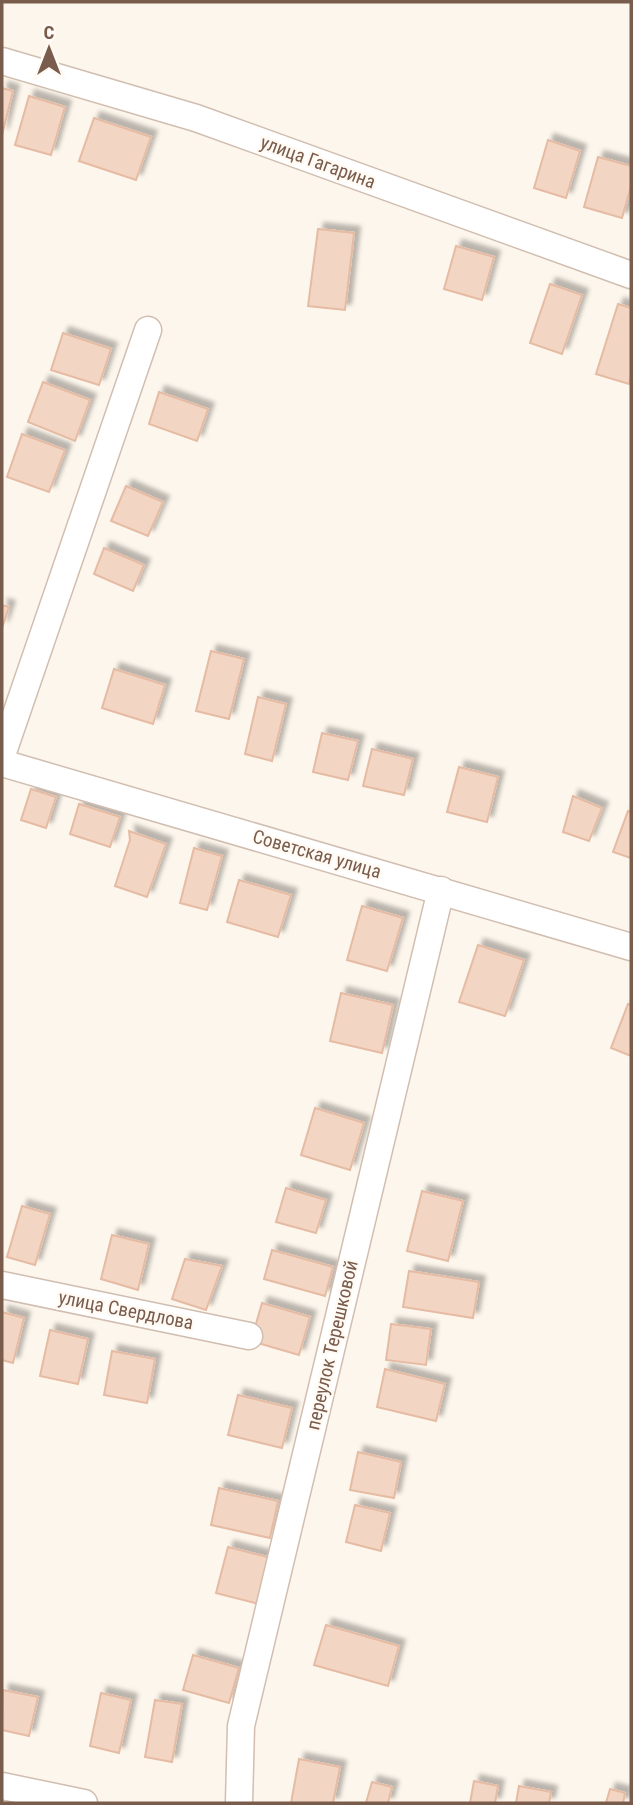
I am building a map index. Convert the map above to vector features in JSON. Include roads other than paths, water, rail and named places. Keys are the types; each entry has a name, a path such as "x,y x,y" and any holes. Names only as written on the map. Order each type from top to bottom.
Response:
{"street":[{"name":"улица Гагарина","path":"2,61 196,118 631,275"},
{"path":"2,755 148,330"},
{"name":"Советская улица","path":"2,763 631,947"},
{"name":"переулок Терешковой","path":"239,1803 241,1726 441,890"},
{"name":"улица Свердлова","path":"2,1285 249,1336"},
{"path":"2,1786 84,1803"}]}
